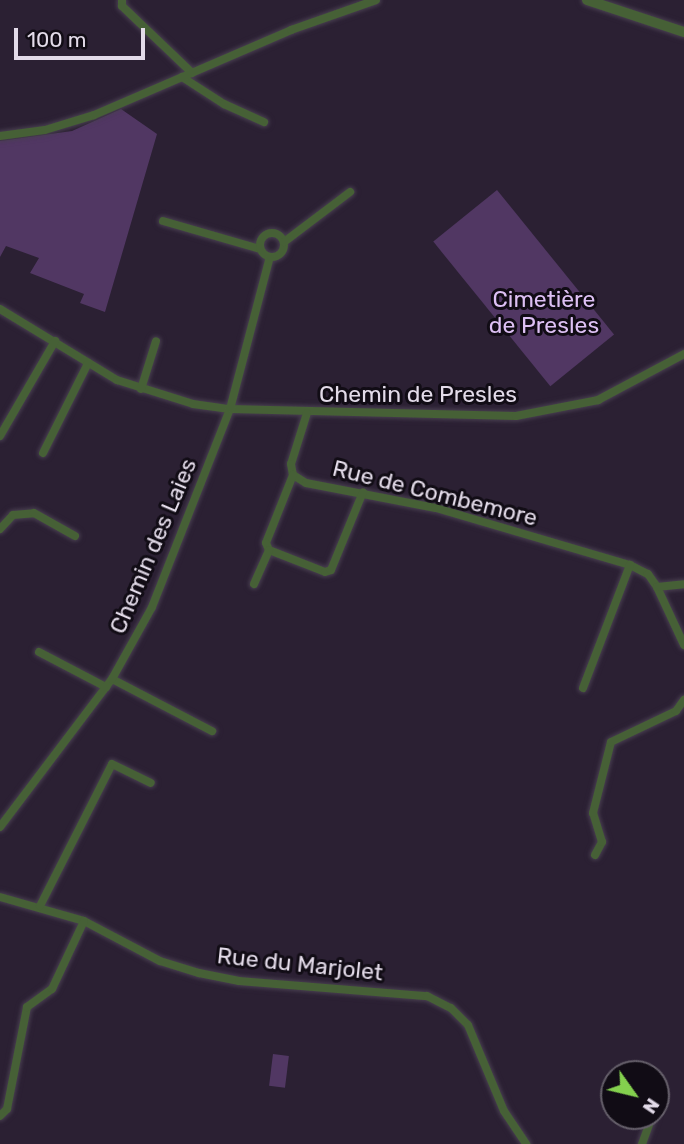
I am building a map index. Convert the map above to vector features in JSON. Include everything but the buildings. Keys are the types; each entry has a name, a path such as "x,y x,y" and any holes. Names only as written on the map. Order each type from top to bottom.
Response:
{"street":[{"path":"122,0 122,6 192,73"},
{"path":"0,136 45,130 94,115 376,0"},
{"path":"587,0 684,32"},
{"path":"182,77 224,104 264,122"},
{"path":"163,221 260,249 270,257 281,254 284,242 350,191"},
{"path":"260,249 269,233 280,236 284,242"},
{"name":"Chemin des Laies","path":"0,827 109,683 152,607 230,409 270,257"},
{"name":"Chemin de Presles","path":"0,309 88,363 141,389 230,409 307,413 516,416 570,408 622,389 684,354"},
{"path":"1,432 55,341"},
{"path":"141,389 156,341"},
{"path":"43,453 88,363"},
{"path":"254,584 268,550 266,543 293,475 291,464 307,413"},
{"name":"Rue de Combemore","path":"293,475 306,483 436,508 630,565 648,574 657,587 684,645"},
{"path":"268,550 325,572 331,570 363,492"},
{"path":"0,529 13,515 34,513 75,536"},
{"path":"583,688 630,565"},
{"path":"657,587 684,584"},
{"path":"39,652 212,731"},
{"path":"595,855 602,842 593,813 611,742 676,710 684,699"},
{"path":"40,906 112,764 150,783"},
{"name":"Rue du Marjolet","path":"0,897 40,906 84,921 160,961 199,972 239,981 427,996 451,1009 468,1025 504,1111 526,1144"},
{"path":"0,1116 7,1109 27,1007 52,989 84,921"}],"green space":[{"path":"121,109 157,134 105,312 80,303 84,294 30,273 39,258 6,246 0,257 0,141 72,131"},
{"name":"Cimetière de Presles","path":"497,190 614,335 550,386 433,242"},
{"path":"273,1054 289,1056 285,1088 269,1086"}]}
